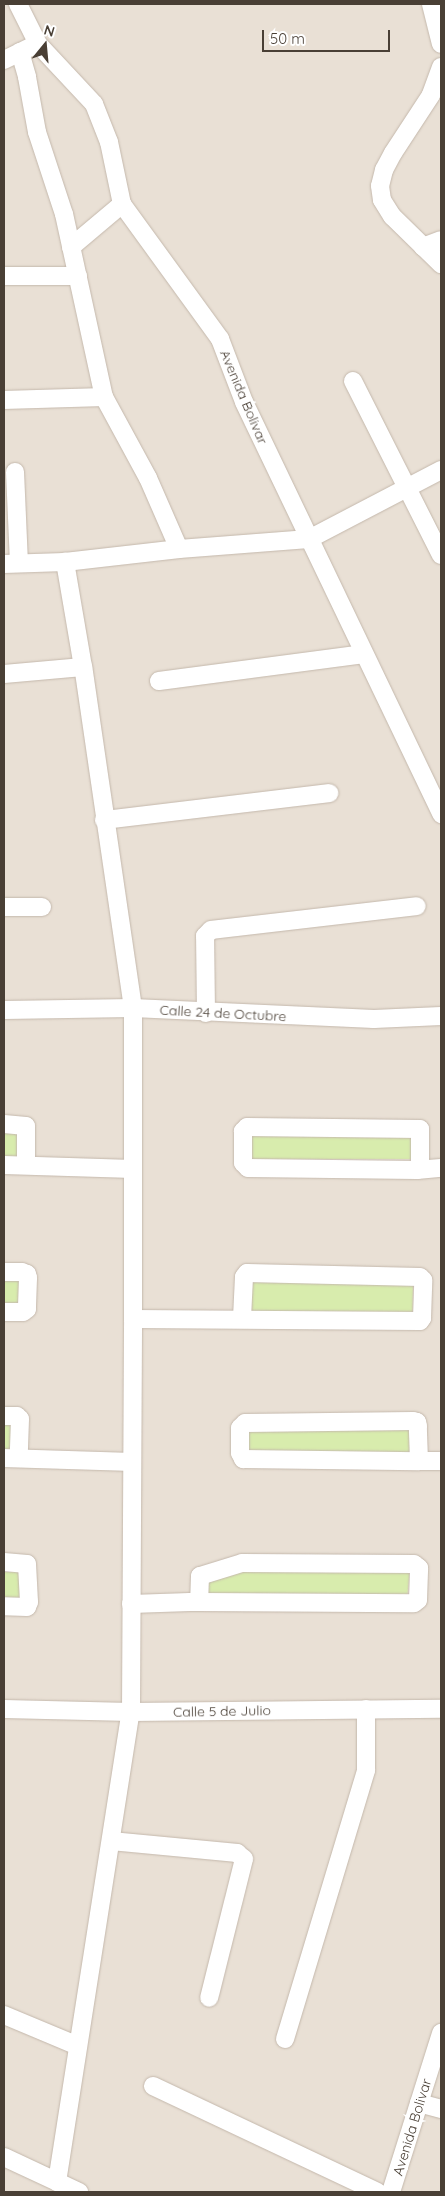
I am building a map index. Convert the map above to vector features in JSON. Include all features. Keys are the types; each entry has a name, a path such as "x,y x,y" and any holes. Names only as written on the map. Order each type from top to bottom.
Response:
{"street":[{"name":"Avenida Bolivar","path":"18,4 38,44 94,104 109,142 122,204 220,339 244,402 441,814"},
{"path":"431,4 441,44"},
{"path":"38,44 12,56 27,77 37,132 64,214 104,397 148,478 179,549"},
{"path":"441,67 431,96 393,153 384,170 380,186 382,200 392,216 441,264"},
{"path":"71,248 122,204"},
{"path":"423,246 441,240"},
{"path":"4,276 78,276"},
{"path":"353,381 441,554"},
{"path":"4,400 104,397"},
{"path":"16,472 12,563 65,562 179,549 309,539 441,470"},
{"path":"57,2182 131,1712 134,1169 133,1008 83,667 65,562"},
{"path":"159,681 364,654"},
{"path":"4,674 83,667"},
{"path":"104,820 329,794"},
{"path":"206,1013 205,936 211,930 417,906"},
{"path":"4,907 42,907"},
{"name":"Calle 24 de Octubre","path":"4,1010 133,1008 206,1013 374,1019 441,1016"},
{"path":"4,1124 26,1126 26,1165"},
{"path":"420,1168 420,1129 247,1127 243,1131 243,1163 248,1168 420,1168 441,1168"},
{"path":"4,1165 134,1169"},
{"path":"4,1272 22,1272 27,1274 28,1278 27,1309 23,1312 4,1312"},
{"path":"133,1319 242,1318 420,1321 422,1318 423,1280 420,1277 247,1273 244,1277 242,1318"},
{"path":"4,1416 17,1416 20,1419 11,1457 132,1462"},
{"path":"419,1461 418,1426 417,1422 413,1421 245,1423 240,1428 240,1453 243,1459 419,1461 441,1461"},
{"path":"4,1562 26,1564 29,1602 27,1607 4,1606"},
{"path":"131,1604 199,1602 414,1604 418,1600 419,1568 414,1564 242,1562 200,1576 199,1602"},
{"name":"Calle 5 de Julio","path":"4,1709 131,1712 441,1709"},
{"path":"285,2039 366,1770 366,1709"},
{"path":"111,1841 237,1853 244,1858 209,1998"},
{"path":"4,2015 78,2046"},
{"name":"Avenida Bolivar","path":"392,2192 441,2033"},
{"path":"153,2086 377,2192"},
{"path":"419,2103 441,2109"},
{"path":"4,2158 79,2192"}],"shaded area":[{"path":"4,4 441,4 441,2192 4,2192"}],"green space":[{"path":"4,1130 21,1130 21,1158 4,1158"},
{"path":"252,1136 414,1136 414,1159 252,1159"},
{"path":"4,1280 20,1281 18,1307 4,1306"},
{"path":"252,1282 413,1285 412,1314 251,1311"},
{"path":"4,1424 12,1424 12,1452 4,1452"},
{"path":"247,1429 410,1429 410,1454 247,1454"},
{"path":"236,1567 410,1569 407,1598 208,1595 208,1577"},
{"path":"4,1572 20,1572 20,1599 4,1599"}]}
